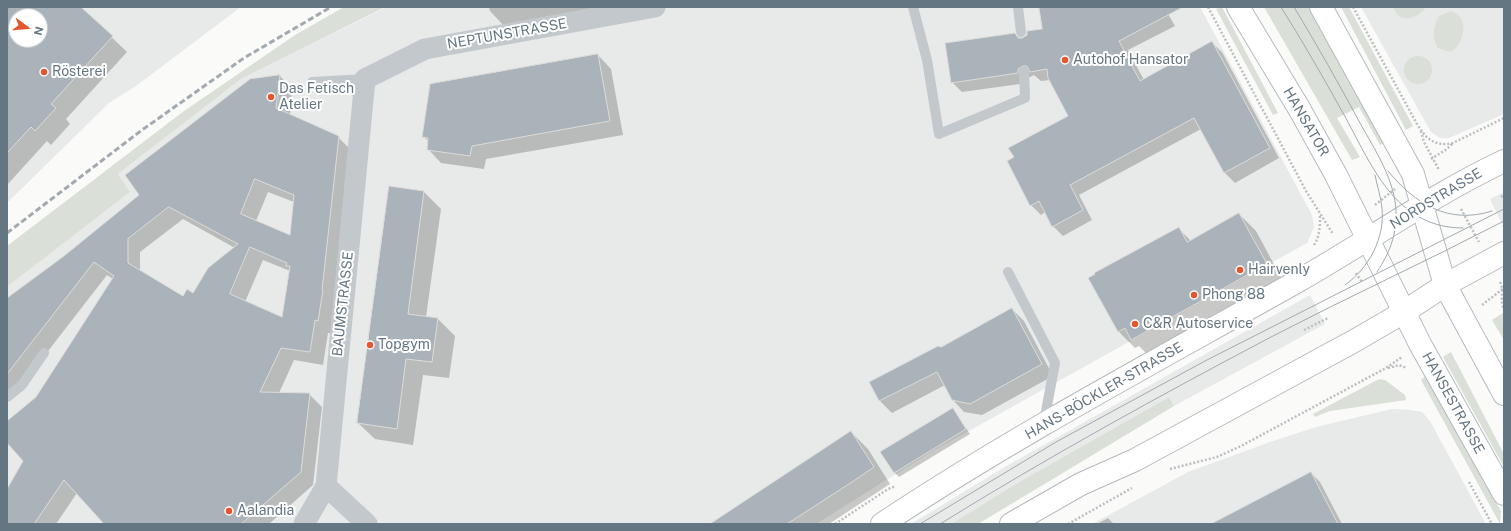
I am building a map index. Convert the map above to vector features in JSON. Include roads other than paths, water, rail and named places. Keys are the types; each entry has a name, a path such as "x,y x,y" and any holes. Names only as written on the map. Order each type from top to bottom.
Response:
{"main road":[{"name":"HANSATOR","path":"1238,7 1304,116 1369,239 1404,312"},
{"path":"1321,7 1413,174 1445,285 1504,394"},
{"name":"NORDSTRASSE","path":"1369,239 1488,169 1504,162"},
{"name":"HANS-BÖCKLER-STRASSE","path":"882,524 940,486 1044,425 1306,277 1369,239"},
{"path":"1011,524 1081,484 1149,452 1404,312 1445,285 1504,254"},
{"name":"HANSESTRASSE","path":"1404,312 1420,344 1504,494"}],"street":[{"name":"NEPTUNSTRASSE","path":"365,78 425,49 655,7"},
{"name":"BAUMSTRASSE","path":"304,524 326,486 365,78"},
{"path":"326,486 367,524"}],"lane":[{"path":"913,7 928,60 939,134 1026,98 1024,72"},
{"path":"1018,7 1021,32"},
{"path":"312,82 365,78"},
{"path":"1008,272 1055,364 1044,425"},
{"path":"7,397 22,385 44,353"}],"tram line":[{"path":"1281,7 1375,171 1388,189 1402,205 1419,217 1439,225 1463,228"},
{"path":"1294,7 1378,155 1392,188 1396,212 1394,236 1389,251 1377,272"},
{"path":"1388,171 1398,183 1410,193 1421,202 1434,209 1461,215 1476,215 1492,211"},
{"path":"1345,285 1354,278 1368,261 1378,241 1381,230 1382,208 1375,175"},
{"path":"920,524 1056,442 1205,361 1504,209"},
{"path":"940,524 1063,451 1187,382 1300,322 1504,221"}],"railway":[{"path":"7,233 142,130 244,58 331,7"}],"place":[{"name":"Autohof Hansator","path":"1065,60"},
{"name":"Rösterei","path":"44,72"},
{"name":"Das Fetisch Atelier","path":"271,97"},
{"name":"Hairvenly","path":"1240,270"},
{"name":"Phong 88","path":"1194,295"},
{"name":"C&R Autoservice","path":"1135,324"},
{"name":"Topgym","path":"370,345"},
{"name":"Aalandia","path":"229,511"}]}
